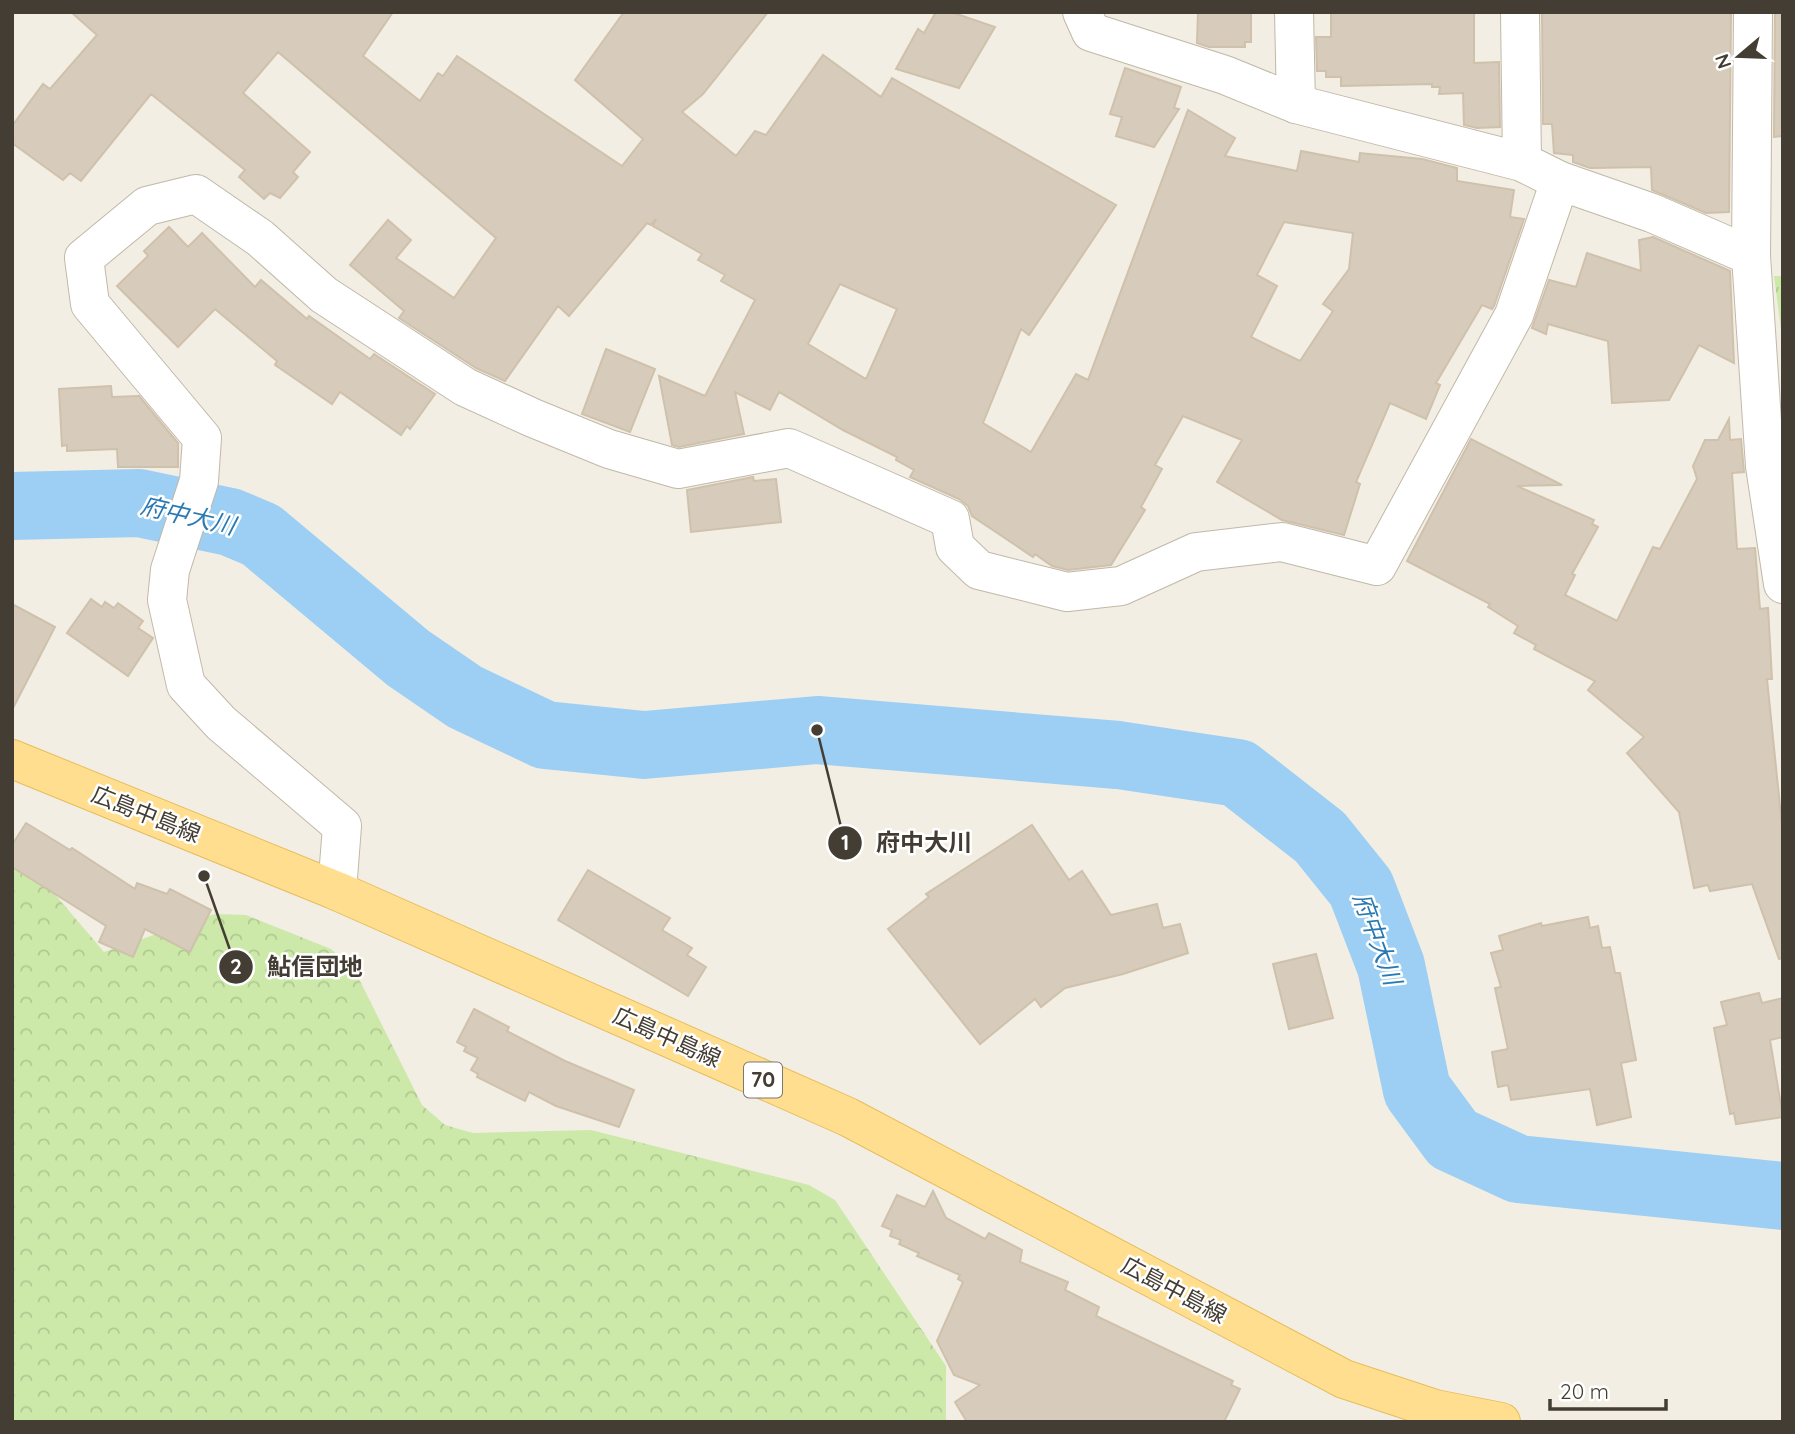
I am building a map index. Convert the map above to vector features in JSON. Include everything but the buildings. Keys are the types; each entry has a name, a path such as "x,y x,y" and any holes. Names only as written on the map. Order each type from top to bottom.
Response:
{"main road":[{"name":"広島中島線","path":"12,759 337,891 848,1117 1343,1379 1435,1409 1500,1422"}],"street":[{"path":"1082,12 1091,32 1225,75 1296,104 1522,163 1560,181 1652,213 1751,256"},
{"path":"1294,12 1296,104"},
{"path":"1520,12 1522,163"},
{"path":"1753,12 1767,152 1751,256 1765,466 1783,584"},
{"path":"337,891 342,826 221,723 186,685 167,600 170,570 199,481 202,438 90,304 84,258 147,206 196,194 260,239 324,295 465,387 609,449 678,469 789,448 950,519 955,547 979,570 1067,592 1121,586 1196,552 1282,542 1377,566 1514,315 1560,181"}],"green space":[{"path":"1774,276 1783,276 1783,345"},
{"path":"12,844 104,952 215,914 246,915 331,949 355,971 422,1105 445,1125 473,1133 591,1130 809,1185 835,1200 946,1366 946,1422 12,1422"}],"waterway":[{"name":"府中大川","path":"12,506 139,503 230,522 261,535 408,658 465,697 545,735 644,745 817,730 1118,755 1238,773 1320,837 1361,888 1391,966 1417,1090 1453,1139 1518,1169 1783,1196"}],"place":[{"name":"府中大川","path":"817,730"},
{"name":"鮎信団地","path":"204,876"}]}
